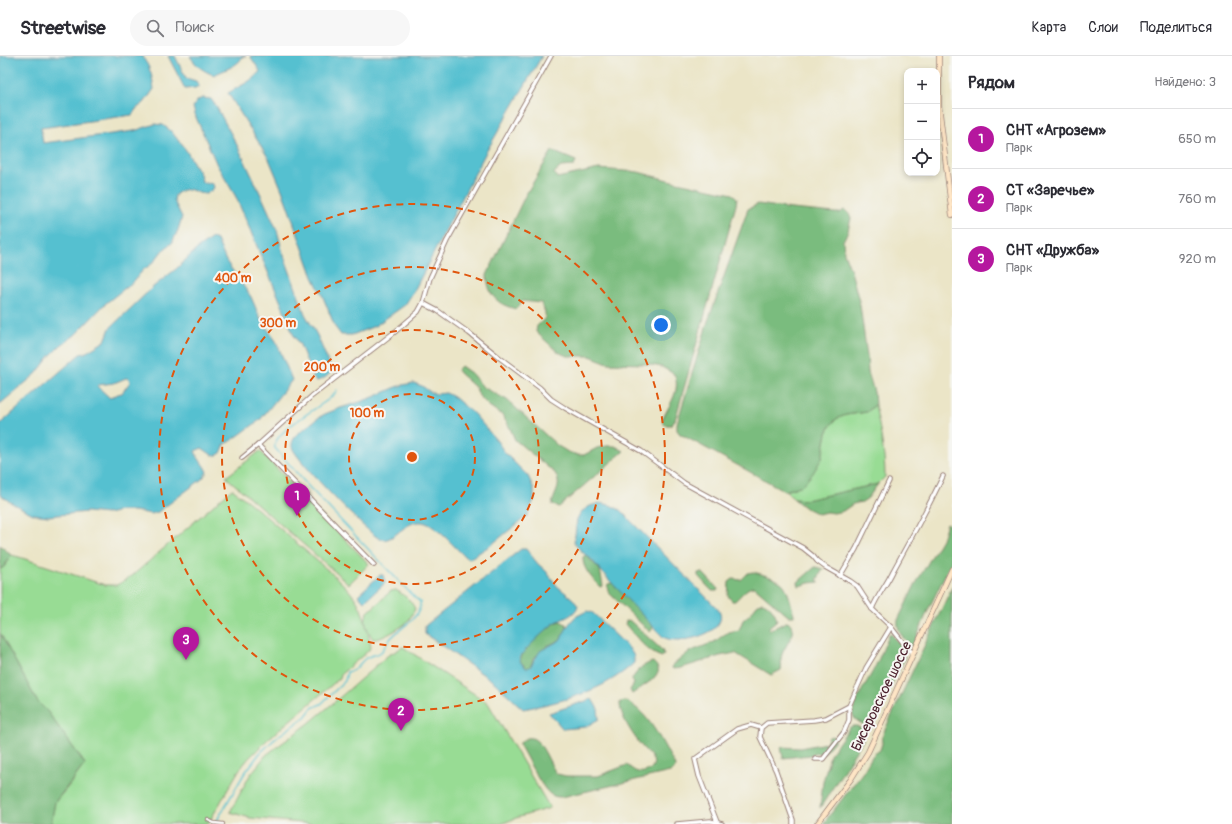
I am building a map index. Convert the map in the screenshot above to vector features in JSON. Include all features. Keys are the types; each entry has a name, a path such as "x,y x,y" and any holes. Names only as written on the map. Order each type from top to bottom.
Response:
{"main road":[{"path":"939,56 939,106 952,215"},
{"name":"Бисеровское шоссе","path":"817,824 851,779 868,752 952,569"}],"street":[{"path":"242,458 312,396 418,312 423,303 430,278 447,242 551,56"},
{"path":"423,303 438,311 469,333 540,388 551,399 641,451 684,483 803,548 825,567 850,581 856,586 872,609 890,627 908,649 914,653"},
{"path":"258,445 374,565"},
{"path":"872,609 944,476"},
{"path":"840,576 856,549 889,481"},
{"path":"815,759 823,759 844,732 849,720 849,706 866,668 890,627"},
{"path":"793,824 793,820 776,771 760,737 761,728 767,724 826,718 849,706"},
{"path":"717,822 695,759 737,729 751,725 761,728"},
{"path":"208,820 214,823 223,824"},
{"path":"677,824 710,821 722,824"}],"green space":[{"path":"552,151 576,161 574,166 561,167 554,173 557,178 599,169 638,172 733,194 737,198 675,420 672,425 665,425 662,421 675,392 676,380 674,374 662,367 646,364 608,363 590,356 567,356 558,352 536,332 537,326 545,318 545,312 541,303 522,301 516,309 498,301 491,293 487,275 525,196"},
{"path":"758,204 835,213 840,213 844,210 849,213 851,218 848,231 843,241 844,253 851,271 860,305 868,372 874,392 875,405 867,412 846,415 836,419 827,433 822,458 813,473 803,485 785,491 680,434 677,430 677,423 708,321 748,209"},
{"path":"461,366 471,373 483,387 507,400 558,446 568,452 584,455 597,448 607,446 615,446 624,451 559,507 552,505 558,486 555,473 515,440 502,415 489,406 479,396 476,388 459,373 457,370"},
{"path":"875,405 882,441 885,468 885,477 878,484 806,500 794,499 785,491 803,485 822,458 827,433 836,419 846,415 867,412"},
{"path":"260,451 369,564 349,584 226,477"},
{"path":"878,484 868,498 862,502 853,504 843,511 834,513 826,512 818,514 804,507 794,499 806,500"},
{"path":"232,489 307,552 350,592 361,609 371,647 341,674 340,678 268,739 248,759 239,770 208,824 51,824 55,802 85,764 47,711 37,701 0,633 0,569 4,567 11,555 105,585 117,585 132,576"},
{"path":"947,523 952,526 952,561 929,608 913,646 901,635 898,627 898,620 915,585 942,539"},
{"path":"0,545 11,555 4,567 0,569"},
{"path":"586,555 600,570 603,586 600,587 586,570 583,557"},
{"path":"815,567 823,569 817,580 820,582 799,586 798,582"},
{"path":"702,572 718,589 717,591 712,591 698,576 698,573"},
{"path":"753,572 773,578 783,584 788,594 794,616 788,616 755,587 749,588 735,601 732,601 728,596 729,582 733,579 741,580 748,573"},
{"path":"612,583 652,623 653,628 650,632 609,593 607,587 608,584"},
{"path":"952,587 952,824 823,824 863,772 873,755 880,750 883,740 882,736"},
{"path":"396,590 407,598 415,609 409,620 395,631 385,636 373,639 366,623 367,613 391,591"},
{"path":"762,602 770,606 774,611 777,620 769,627 770,630 786,622 790,623 792,627 791,636 782,654 781,670 771,675 735,653 681,668 672,668 673,665 689,652 714,642 728,632 739,630 743,620 757,605"},
{"path":"629,620 662,650 664,655 662,657 651,652 637,638 625,624 626,621"},
{"path":"560,621 566,624 567,628 560,640 547,646 534,658 530,667 526,668 520,661 530,644 543,632"},
{"path":"0,633 37,701 47,711 85,764 55,802 51,824 0,824"},
{"path":"891,634 897,639 903,649 904,660 886,695 874,725 871,728 856,720 853,716 853,712 889,635"},
{"path":"403,647 488,703 550,808 501,824 312,824 250,818 230,812 250,775 266,755 308,724 387,656"},
{"path":"653,662 657,667 658,673 652,680 632,694 630,690 634,684 632,679 643,666"},
{"path":"626,701 641,712 654,728 675,766 674,770 562,797 550,794 538,779 519,744 526,739 532,738 537,741 557,774 566,776 598,776 627,765 638,772 648,771 652,767 652,758 632,733 622,714 620,702"},
{"path":"852,726 857,726 862,729 863,740 820,808 823,782 830,755"},
{"path":"833,736 836,739 823,754 817,753 783,758 781,747 800,748 826,743 829,737"}],"water":[{"path":"0,56 143,56 150,71 154,89 144,103 136,109 132,115 41,128 43,143 134,131 155,124 163,125 171,131 186,150 201,176 202,182 213,184 214,188 203,194 187,189 175,195 174,201 182,217 172,243 162,251 153,263 143,270 134,281 105,304 75,335 61,345 36,374 0,404"},
{"path":"168,56 175,56 186,78 196,81 199,86 185,89"},
{"path":"190,56 246,56 242,57 238,63 214,75 200,68"},
{"path":"250,56 542,56 485,154 414,291 405,305 375,326 352,335 341,335 335,327 313,277 282,190 269,159 228,93 249,81 260,71"},
{"path":"203,98 211,99 216,106 237,145 277,230 282,250 305,314 317,335 332,371 322,379 317,381 314,379 300,345 293,334 236,197 217,165 195,115 193,107 198,100"},
{"path":"212,238 217,240 226,261 251,297 261,320 276,341 292,380 260,420 225,444 221,453 216,456 212,455 202,448 195,451 207,472 202,479 158,512 151,514 135,511 121,511 107,514 87,512 48,516 33,514 10,502 0,494 0,424 80,354 85,353 105,341 110,328 153,287 176,269 198,248","holes":["126,378 129,379 130,382 122,393 110,398 97,386 114,383"]},
{"path":"414,383 422,386 430,392 437,394 446,393 454,397 474,414 497,441 505,453 528,476 534,489 534,500 527,516 491,545 469,559 465,557 441,533 426,523 412,523 391,538 380,539 361,524 332,495 305,465 292,447 296,436 322,415 371,398 397,387"},
{"path":"599,503 610,505 620,510 717,608 721,616 719,624 703,635 692,638 671,640 663,637 590,558 574,543 577,519 581,512 590,506"},
{"path":"521,549 526,549 538,564 546,571 557,586 573,599 578,606 574,613 553,624 526,650 520,657 524,666 526,668 530,667 540,651 560,640 569,624 575,617 587,611 593,613 629,648 634,656 634,663 609,681 582,694 553,703 523,709 494,682 425,634 425,626"},
{"path":"380,575 383,575 385,583 364,602 358,595"},
{"path":"592,699 598,709 599,719 585,727 563,729 549,713"}],"waterway":[{"path":"216,822 244,774 260,753 277,737 305,717 312,708 321,704 345,681 347,672 356,668 366,658 381,652 390,639 414,618 420,608 420,602 309,487 275,448 276,442 280,435 287,428 330,398 337,390"}],"place":[{"name":"СНТ «Агрозем»","path":"297,516"},
{"name":"СНТ «Дружба»","path":"186,660"},
{"name":"СТ «Заречье»","path":"401,731"}]}
